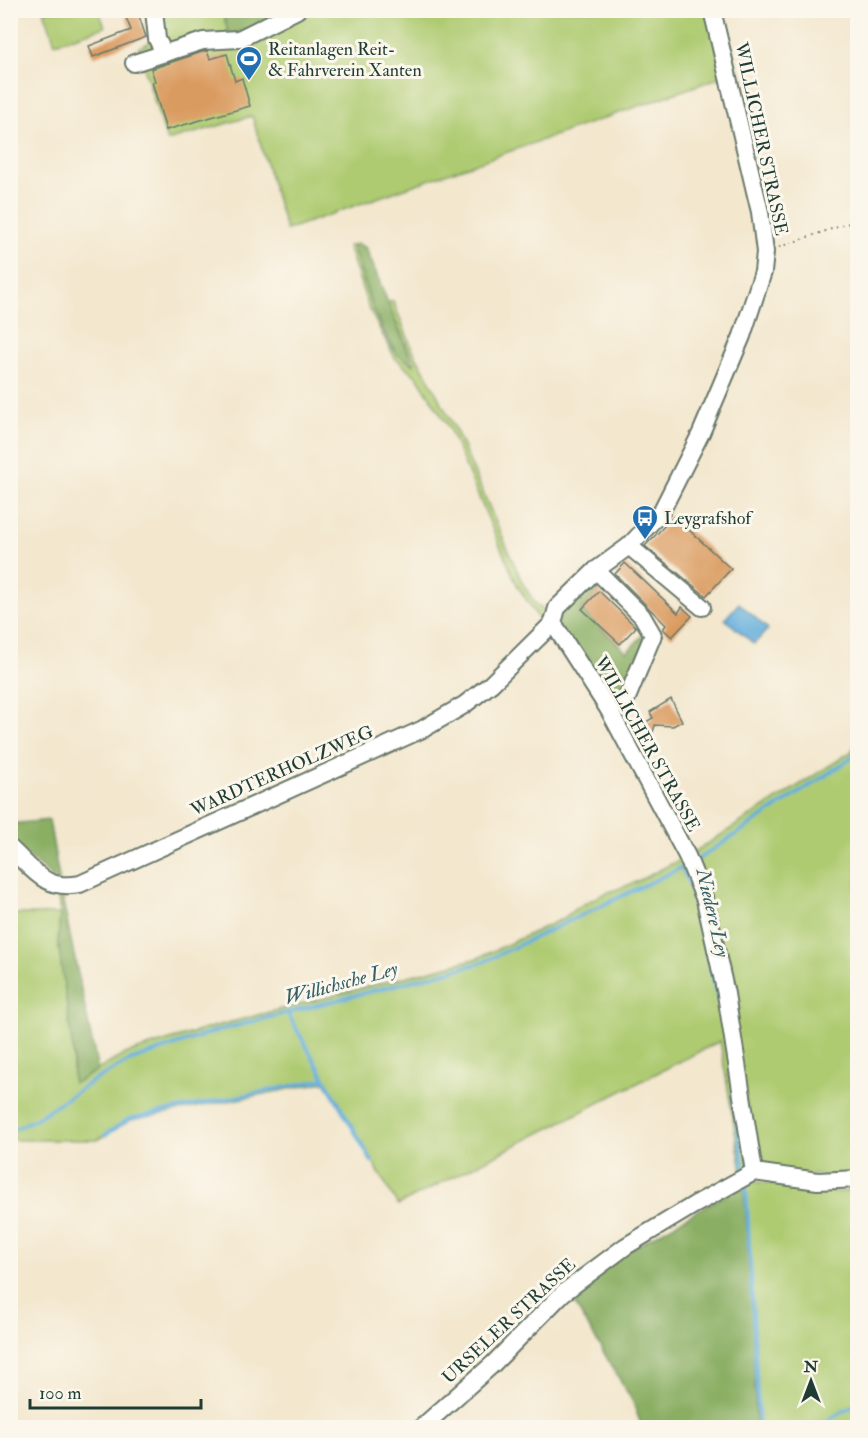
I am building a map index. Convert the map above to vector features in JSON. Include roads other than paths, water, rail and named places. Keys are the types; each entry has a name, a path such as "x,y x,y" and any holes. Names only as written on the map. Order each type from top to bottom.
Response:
{"street":[{"path":"154,10 157,39 164,53"},
{"path":"134,63 203,41 239,39 297,10"},
{"name":"WILLICHER STRASSE","path":"712,10 760,212 765,252 764,272 701,433 661,512 629,546 596,570 557,608 553,623 609,710 695,872 705,900 726,994 754,1172"},
{"path":"629,546 702,607"},
{"path":"596,570 642,616 653,635 627,698 609,710"},
{"name":"WARDTERHOLZWEG","path":"10,848 48,884 63,887 80,884 423,729 464,705 482,691 553,623"},
{"path":"754,1172 818,1181 858,1179"},
{"name":"URSELER STRASSE","path":"421,1428 493,1364 563,1293 626,1246 754,1172"}],"water":[{"path":"739,603 768,629 754,644 725,619"}],"waterway":[{"name":"Niedere Ley","path":"694,862 858,754"},
{"name":"Willichsche Ley","path":"10,1131 34,1120 91,1082 129,1061 216,1031 481,963 687,865"},
{"name":"Niedere Ley","path":"682,867 691,889 719,1002"},
{"path":"288,1014 372,1162"},
{"path":"105,1135 129,1119 325,1079"},
{"name":"Niedere Ley","path":"733,1092 744,1171"},
{"name":"Niedere Ley","path":"746,1184 759,1428"},
{"path":"814,1428 858,1403"}],"place":[{"name":"Reitanlagen Reit- & Fahrverein Xanten","path":"249,82"},
{"name":"Leygrafshof","path":"645,541"}]}
